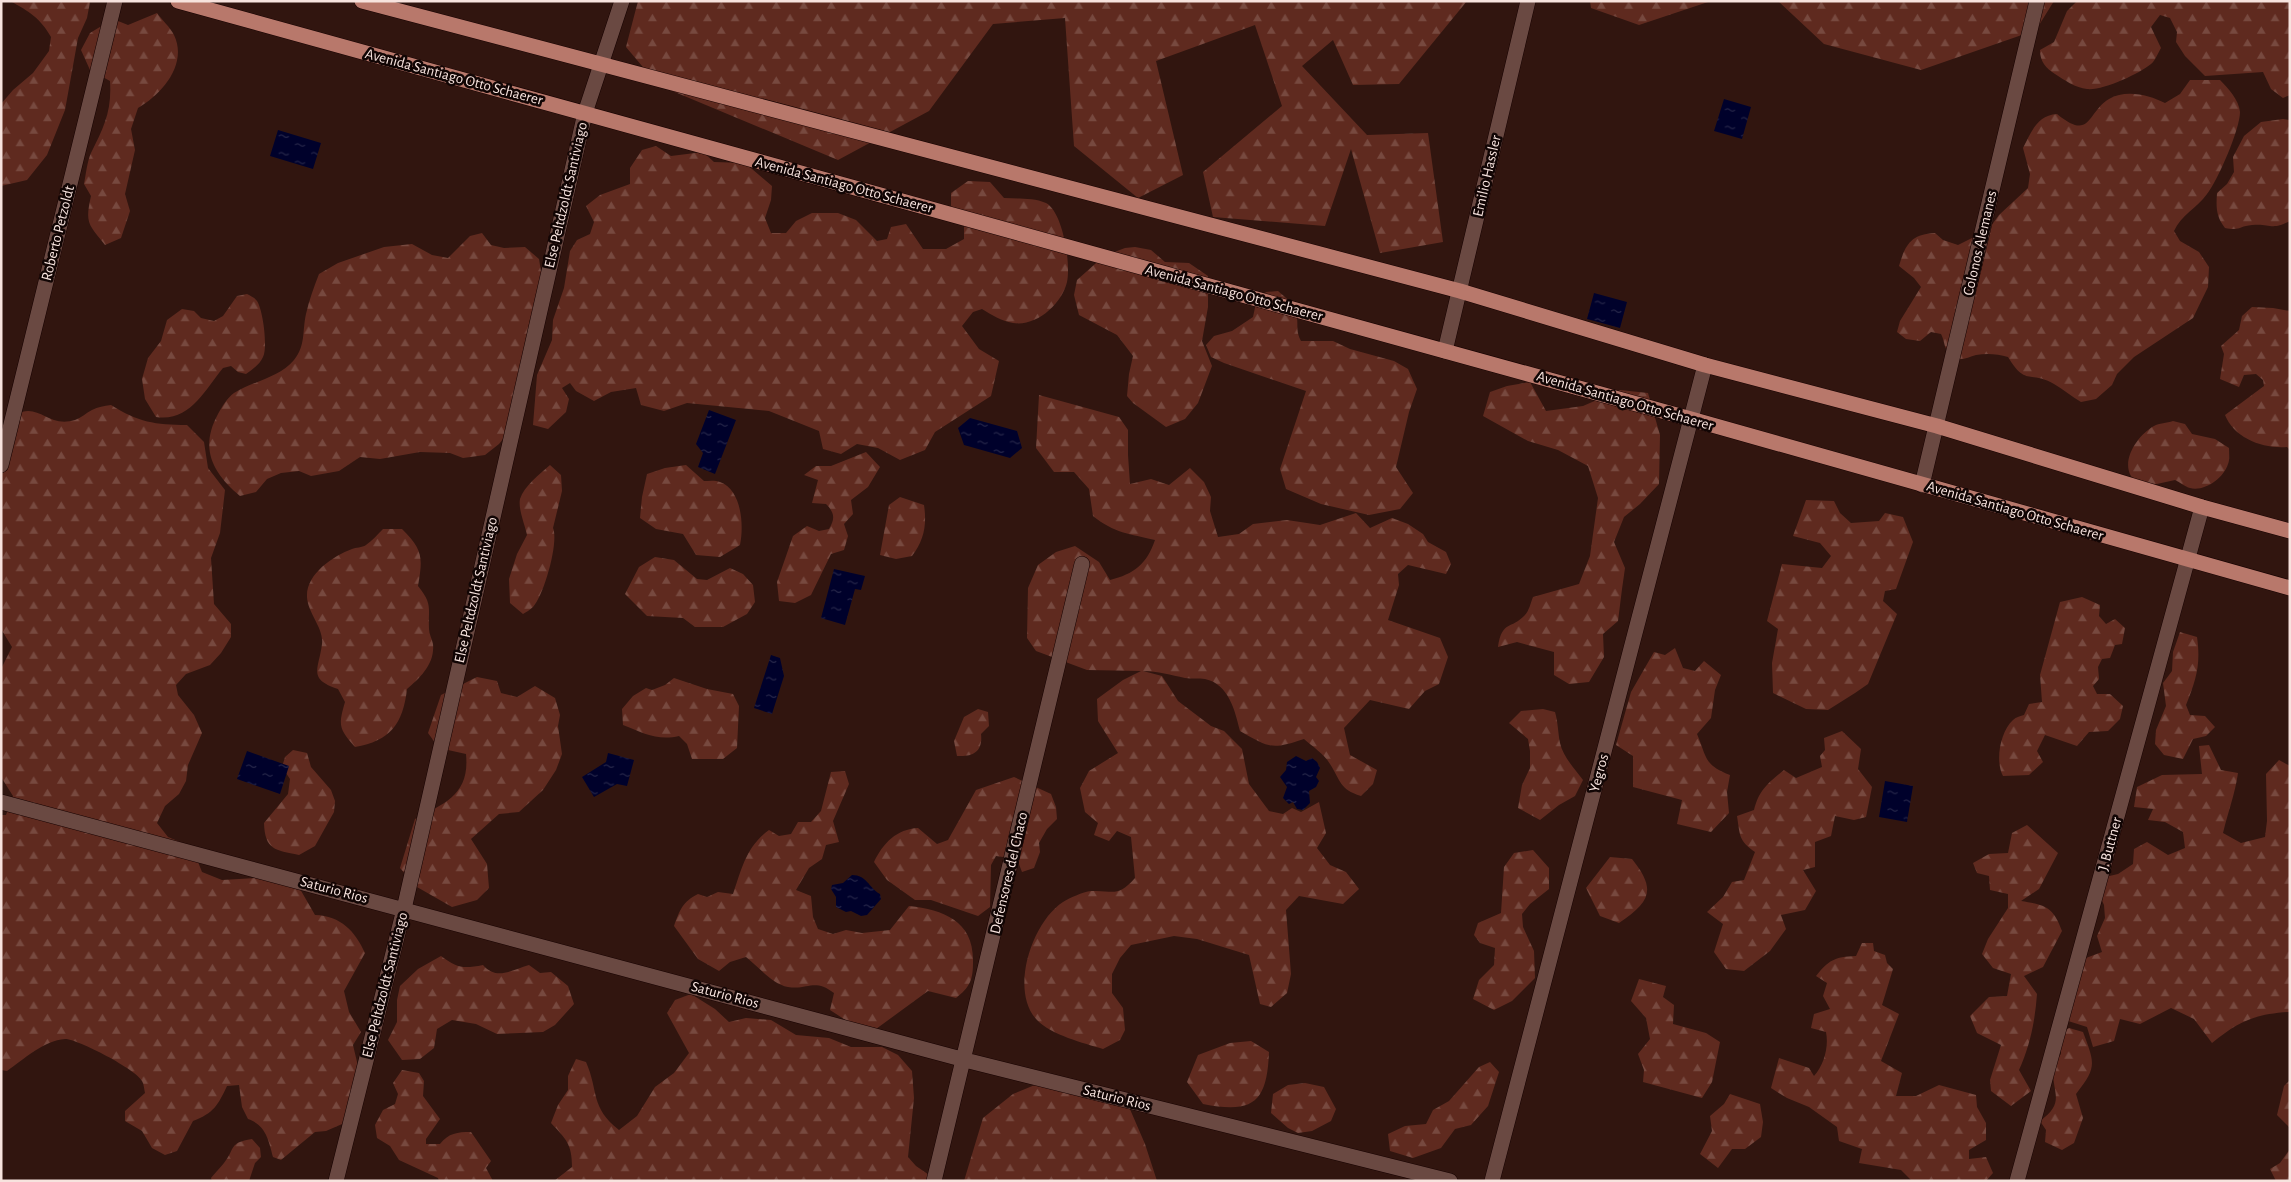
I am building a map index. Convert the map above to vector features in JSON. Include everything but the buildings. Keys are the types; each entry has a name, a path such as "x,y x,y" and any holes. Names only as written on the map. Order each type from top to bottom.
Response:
{"main road":[{"name":"Avenida Santiago Otto Schaerer","path":"178,1 1691,419 2290,588"},
{"path":"362,1 1460,291 1706,365 1937,426 2202,507 2290,530"}],"street":[{"name":"Roberto Petzoldt","path":"1,465 115,1"},
{"name":"Else Peltdzoldt Santiviago","path":"336,1181 404,909 585,113 622,1"},
{"name":"Emilio Hassler","path":"1445,351 1528,1"},
{"name":"Colonos Alemanes","path":"1922,485 2037,1"},
{"name":"Yegros","path":"1492,1181 1706,365"},
{"name":"J. Buttner","path":"2017,1181 2202,507"},
{"name":"Defensores del Chaco","path":"934,1181 965,1060 1082,564"},
{"name":"Saturio Rios","path":"1,802 965,1060 1450,1181"}],"green space":[{"path":"10,1 90,2 87,18 78,38 65,110 47,155 27,180 1,186 1,104 13,90 33,73 49,51 51,37 34,16"},
{"path":"638,1 1467,1 1399,84 1353,85 1333,40 1302,66 1367,135 1428,133 1443,242 1380,253 1351,149 1325,226 1213,217 1203,172 1282,106 1255,25 1156,61 1183,175 1138,198 1074,146 1065,18 993,24 929,111 838,160 658,85 626,47"},
{"path":"1590,1 1711,1 1639,25 1591,8"},
{"path":"1778,1 2054,1 2036,30 1921,70 1824,44"},
{"path":"2077,1 2290,1 2290,95 2283,98 2271,89 2263,72 2205,76 2185,56 2176,42 2177,32 2170,18 2160,15 2151,27 2161,48 2151,64 2111,85 2087,89 2074,85 2046,67 2042,61 2040,50 2054,42 2067,11"},
{"path":"157,13 174,35 178,57 175,67 164,86 156,95 138,108 131,129 135,150 125,194 130,211 121,238 105,245 89,223 88,212 91,196 84,184 90,157 108,110 110,81 90,70 81,50 90,33 113,19 128,25"},
{"path":"2190,80 2220,80 2230,90 2240,112 2232,142 2212,187 2203,199 2181,220 2174,231 2180,241 2199,252 2209,267 2208,287 2193,318 2134,357 2117,374 2112,385 2096,399 2081,402 2046,380 2019,372 2008,357 1984,354 1958,359 1951,356 1948,352 1941,334 1931,332 1920,341 1906,339 1897,332 1900,321 1921,287 1914,278 1899,266 1910,242 1920,236 1935,233 1943,240 1958,245 1988,230 1999,215 2028,188 2030,174 2023,148 2035,126 2040,121 2050,115 2057,114 2068,122 2083,125 2109,99 2123,94 2137,94 2165,103 2180,94"},
{"path":"2290,120 2290,221 2279,226 2258,225 2237,229 2225,228 2217,212 2217,193 2227,184 2234,172 2233,157 2244,136 2261,122"},
{"path":"656,146 671,156 703,152 714,162 745,163 772,186 771,200 765,218 771,233 786,233 796,221 812,213 838,213 856,220 877,241 887,239 891,227 906,224 923,249 946,249 964,239 964,224 951,208 951,193 968,181 990,182 1004,198 1036,200 1046,203 1052,208 1061,227 1067,251 1067,282 1054,306 1039,318 1030,321 1013,323 982,309 973,312 962,326 979,349 999,361 991,396 935,432 925,450 900,460 878,448 857,444 841,454 823,449 819,431 769,411 687,403 664,411 641,405 636,388 611,392 594,401 576,391 570,383 562,388 569,399 566,412 548,429 533,425 537,375 552,340 553,320 564,288 570,251 577,240 590,234 594,222 586,206 600,195 630,184 630,168 642,150"},
{"path":"482,233 491,245 504,248 525,247 539,259 542,278 511,429 499,444 485,455 463,458 450,453 420,452 380,459 360,457 339,471 311,476 299,471 281,473 267,479 256,492 240,496 216,469 209,449 212,427 221,408 231,395 281,371 294,360 302,344 307,309 319,274 338,263 384,247 412,244 432,255 448,258 470,236"},
{"path":"1135,247 1151,250 1165,262 1189,263 1208,276 1208,307 1202,341 1212,366 1198,403 1185,419 1166,427 1133,403 1127,396 1133,356 1117,335 1079,315 1074,295 1077,280 1104,256 1125,248"},
{"path":"1278,291 1295,309 1301,341 1333,341 1350,349 1394,361 1408,369 1417,389 1409,412 1396,467 1413,493 1400,509 1369,515 1321,504 1286,489 1280,469 1306,391 1211,357 1206,345 1214,336 1232,331 1253,317 1256,303 1266,292"},
{"path":"247,294 257,301 263,320 265,345 260,362 246,374 238,372 231,366 223,368 202,395 187,410 178,415 156,417 145,399 142,379 148,358 161,341 167,320 182,309 194,311 201,318 214,321 223,316 237,296"},
{"path":"2252,307 2290,311 2290,450 2287,447 2259,444 2242,436 2229,423 2225,415 2264,386 2263,380 2256,374 2244,375 2239,387 2220,379 2224,354 2221,346 2239,330 2242,316"},
{"path":"1530,382 1546,411 1583,406 1620,390 1648,393 1660,435 1659,484 1640,504 1624,517 1614,542 1625,568 1618,621 1603,634 1604,657 1589,682 1569,684 1554,675 1554,652 1517,642 1498,647 1502,633 1508,626 1525,615 1533,597 1579,584 1590,556 1598,498 1588,466 1558,450 1528,441 1483,416 1490,392 1507,386"},
{"path":"1039,395 1119,417 1128,430 1130,484 1151,479 1169,485 1190,468 1204,482 1211,497 1210,511 1218,537 1239,534 1253,524 1287,520 1320,525 1356,513 1370,528 1392,518 1408,524 1423,534 1428,542 1446,552 1451,564 1446,574 1408,565 1398,574 1399,585 1388,620 1440,638 1448,657 1439,684 1425,691 1409,709 1370,700 1344,728 1350,755 1377,770 1373,784 1361,796 1344,787 1327,760 1304,739 1284,745 1271,746 1240,731 1230,699 1220,686 1205,679 1185,678 1159,672 1143,671 1162,676 1178,701 1211,726 1224,731 1242,749 1249,784 1269,811 1283,814 1292,808 1301,812 1319,802 1326,833 1317,848 1330,865 1346,872 1359,889 1343,904 1299,896 1286,910 1291,974 1287,993 1271,1007 1260,1004 1249,955 1197,939 1174,936 1131,945 1120,958 1112,974 1112,993 1123,1008 1125,1030 1120,1040 1103,1049 1059,1034 1037,1020 1029,1007 1025,992 1025,975 1034,940 1042,925 1063,902 1076,895 1091,891 1119,891 1135,878 1131,837 1117,831 1109,841 1094,835 1098,823 1085,812 1080,788 1089,771 1118,753 1098,721 1097,699 1123,680 1141,671 1087,670 1036,651 1027,638 1028,588 1038,565 1056,552 1075,546 1099,562 1110,580 1126,575 1144,562 1155,540 1122,532 1101,522 1093,516 1089,489 1074,472 1054,472 1036,448"},
{"path":"111,405 138,419 165,424 187,425 204,442 208,468 225,490 220,533 211,558 214,604 231,624 231,637 221,653 210,665 186,674 176,685 178,695 194,715 202,733 188,765 186,781 179,794 165,806 157,823 168,837 192,847 202,872 222,880 258,878 300,889 315,915 332,918 346,926 357,938 365,953 344,991 349,1012 361,1032 353,1045 357,1062 366,1079 356,1118 326,1131 315,1132 281,1160 273,1157 263,1129 248,1119 242,1107 239,1085 227,1086 215,1108 193,1121 177,1151 165,1155 152,1148 142,1131 125,1121 125,1111 145,1093 142,1081 130,1070 106,1056 72,1040 57,1040 27,1056 7,1071 1,1070 1,815 6,815 13,796 1,777 1,669 12,647 1,629 1,426 13,416 23,412 32,411 64,422 75,420 94,409"},
{"path":"2173,421 2185,424 2192,434 2215,439 2229,448 2229,460 2226,469 2213,483 2195,489 2175,480 2143,487 2131,476 2128,462 2137,441 2154,426"},
{"path":"866,452 880,467 868,487 851,500 853,514 844,524 848,536 844,550 831,554 811,595 795,603 779,601 777,582 793,536 807,526 819,531 829,529 833,519 831,510 826,504 812,503 818,480 804,475 816,466 831,466"},
{"path":"550,465 561,475 562,491 553,528 554,545 542,592 533,607 523,614 510,603 509,579 517,554 527,535 520,499 529,485"},
{"path":"686,465 704,481 718,481 727,486 737,500 742,528 740,545 720,557 696,555 683,534 656,529 640,518 647,474 665,468"},
{"path":"900,497 924,505 925,526 922,538 912,556 896,559 880,555 889,505"},
{"path":"1806,500 1834,501 1840,513 1851,523 1879,521 1885,513 1903,517 1913,542 1896,589 1885,591 1883,601 1897,614 1868,684 1828,710 1806,709 1773,693 1772,663 1778,629 1767,621 1782,564 1822,568 1831,556 1820,543 1793,536"},
{"path":"383,529 402,529 418,549 421,568 418,586 428,602 429,631 433,651 426,670 407,689 402,712 393,729 377,740 355,747 341,727 341,717 345,702 338,689 322,681 317,672 322,638 308,603 308,589 316,574 329,561 354,548 364,546"},
{"path":"655,557 674,560 697,579 707,580 730,568 743,574 753,585 755,602 747,614 723,627 695,627 683,618 647,616 625,594 639,567"},
{"path":"2082,597 2100,605 2099,616 2106,624 2115,619 2125,628 2122,644 2115,645 2110,658 2102,659 2098,667 2099,679 2093,686 2097,694 2110,694 2123,706 2120,719 2108,731 2089,732 2077,746 2045,735 2037,751 2043,762 2029,775 2003,776 1999,755 2005,732 2013,720 2024,715 2029,704 2042,702 2040,675 2060,602"},
{"path":"2180,632 2197,637 2198,647 2197,672 2186,705 2190,715 2205,716 2215,727 2206,736 2193,739 2183,759 2164,755 2155,744 2156,730 2166,706 2163,683 2172,671 2173,652"},
{"path":"1675,648 1683,668 1695,671 1704,661 1721,675 1715,690 1711,718 1697,734 1705,755 1711,764 1730,775 1727,792 1729,813 1711,832 1677,824 1682,800 1633,787 1633,756 1616,745 1631,692 1654,652 1665,655"},
{"path":"477,677 497,681 501,693 517,697 535,686 555,698 560,715 558,726 562,754 556,770 543,790 519,812 499,814 471,839 487,864 489,888 477,900 452,907 417,887 400,868 415,819 437,808 454,796 464,779 466,754 439,748 428,733 441,695"},
{"path":"674,678 707,689 733,694 739,706 737,748 723,759 692,759 687,744 679,736 657,737 623,725 622,709 633,696 646,688 652,690 665,685"},
{"path":"978,709 988,712 989,726 981,734 979,749 968,756 957,756 954,741 964,717"},
{"path":"1543,709 1555,712 1560,743 1564,753 1583,780 1575,796 1559,805 1540,820 1518,808 1522,785 1530,768 1530,751 1528,739 1509,723 1521,711"},
{"path":"1842,731 1861,749 1858,769 1872,787 1866,817 1854,820 1835,816 1831,836 1815,842 1815,867 1803,870 1816,891 1805,910 1781,915 1786,929 1770,951 1744,971 1726,969 1714,952 1723,924 1707,912 1723,897 1732,882 1744,880 1755,852 1746,845 1741,837 1737,816 1754,810 1765,787 1784,770 1796,778 1822,767 1820,756 1825,750 1824,738"},
{"path":"2209,745 2221,770 2238,773 2223,833 2241,843 2265,837 2267,821 2266,774 2279,760 2290,766 2290,1012 2248,1020 2231,1029 2212,1043 2194,1019 2171,1008 2140,1024 2120,1019 2114,1041 2093,1047 2087,1027 2062,1019 2078,961 2102,952 2097,936 2105,918 2104,905 2097,889 2101,878 2118,874 2133,864 2134,849 2147,842 2168,855 2185,848 2183,832 2165,822 2148,820 2153,809 2134,807 2137,787 2162,775 2202,774 2199,746"},
{"path":"293,750 307,753 311,767 331,790 335,801 334,812 315,846 299,855 278,850 269,844 264,823 288,794 290,779 282,767 285,757"},
{"path":"845,771 849,784 833,821 839,842 826,845 822,859 809,868 796,890 811,896 813,917 818,929 833,934 846,930 862,933 890,930 909,906 934,911 954,920 962,927 972,948 972,974 968,987 961,994 956,998 928,991 876,1029 847,1021 830,1010 834,993 827,989 816,985 795,988 782,985 771,979 746,957 730,962 719,971 698,959 674,926 682,907 688,900 698,894 707,897 718,892 733,894 742,867 750,851 761,837 769,830 779,836 791,834 798,822 811,822 821,811 831,772"},
{"path":"1014,777 1051,794 1056,807 1057,819 1047,829 1039,843 1040,852 1034,868 1022,872 1017,859 996,856 991,865 990,907 978,916 931,900 915,900 887,880 874,862 891,838 910,829 918,828 937,844 948,840 976,790"},
{"path":"2027,825 2058,853 2039,889 2021,901 2047,908 2055,916 2062,931 2043,967 2024,976 2037,994 2031,1033 2019,1070 2031,1091 2011,1106 1991,1091 1990,1080 2001,1045 1977,1033 1970,1016 1989,997 2007,996 2011,974 1993,968 1982,954 1988,939 2008,908 2008,894 1990,890 1989,876 1977,873 1973,863 1989,854 2008,853 2012,833"},
{"path":"1533,850 1549,868 1549,889 1530,904 1522,914 1523,927 1534,951 1535,978 1512,1001 1494,1010 1473,999 1479,980 1494,965 1495,948 1480,943 1474,935 1478,923 1501,913 1504,867 1514,853"},
{"path":"1610,857 1632,859 1645,879 1647,887 1643,902 1619,923 1600,916 1586,888"},
{"path":"1862,943 1873,943 1874,951 1885,955 1887,963 1893,969 1882,1005 1899,1014 1881,1061 1902,1073 1896,1096 1916,1096 1939,1085 1976,1095 1977,1107 1986,1123 1986,1140 1969,1150 1969,1159 1986,1157 1993,1173 1986,1181 1912,1181 1901,1170 1859,1163 1862,1149 1839,1141 1837,1127 1809,1107 1787,1098 1771,1088 1779,1058 1809,1068 1814,1076 1818,1072 1826,1050 1827,1038 1826,1032 1811,1028 1814,1014 1830,1009 1823,996 1827,983 1816,976 1833,960 1856,956"},
{"path":"441,956 456,965 470,967 483,965 488,970 499,973 529,965 540,973 551,972 568,986 574,1004 555,1025 543,1032 497,1034 476,1024 452,1020 437,1029 434,1048 420,1059 402,1060 388,1040 397,1022 397,1000 400,986 418,969"},
{"path":"1639,979 1666,986 1663,997 1674,1005 1673,1024 1706,1033 1720,1042 1712,1082 1702,1098 1643,1082 1644,1070 1638,1054 1650,1039 1646,1018 1631,1001"},
{"path":"691,994 715,1009 729,1022 746,1018 771,1020 796,1035 829,1038 851,1047 882,1047 898,1055 912,1071 914,1098 908,1157 916,1166 938,1181 554,1181 572,1167 571,1153 567,1142 551,1123 558,1105 568,1090 568,1076 576,1059 586,1062 599,1106 603,1114 619,1130 637,1116 655,1087 674,1073 689,1053 667,1013 675,1000"},
{"path":"2069,1028 2083,1032 2090,1051 2092,1065 2088,1077 2076,1094 2083,1118 2074,1143 2062,1150 2045,1142 2046,1130 2040,1121 2053,1108 2055,1103 2053,1068 2061,1054 2057,1036"},
{"path":"1251,1041 1269,1052 1268,1069 1261,1093 1246,1105 1220,1107 1203,1104 1187,1082 1198,1055 1230,1043"},
{"path":"1490,1062 1499,1072 1488,1106 1471,1125 1455,1129 1441,1148 1413,1158 1390,1151 1388,1134 1405,1126 1426,1124 1433,1110 1449,1101 1479,1067"},
{"path":"402,1070 419,1073 424,1081 423,1096 440,1119 426,1139 426,1144 440,1144 447,1137 454,1134 471,1132 491,1161 486,1168 493,1181 439,1181 438,1178 399,1160 390,1146 377,1138 375,1125 383,1110 395,1104 398,1094 393,1083"},
{"path":"1047,1080 1126,1100 1145,1144 1157,1181 964,1181 983,1118 1013,1094"},
{"path":"2290,1080 2290,1128 2277,1115 2284,1086"},
{"path":"1305,1083 1324,1087 1336,1109 1331,1121 1312,1131 1298,1133 1288,1128 1271,1113 1273,1094 1288,1085"},
{"path":"1730,1094 1760,1104 1763,1122 1761,1137 1745,1149 1732,1149 1718,1168 1700,1154 1712,1131 1710,1116 1724,1104"},
{"path":"252,1139 260,1148 261,1157 255,1163 249,1181 212,1181 211,1178 228,1158 236,1144"},
{"path":"2290,1149 2290,1181 2276,1181 2270,1169 2280,1163"}],"water":[{"path":"1724,99 1751,107 1742,139 1714,131"},
{"path":"278,130 321,143 313,169 270,156"},
{"path":"1594,293 1627,302 1620,328 1587,319"},
{"path":"709,410 736,420 715,474 698,467 703,453 696,444"},
{"path":"970,418 1017,431 1022,448 1010,458 964,445 958,428"},
{"path":"834,569 865,576 861,590 855,589 845,625 821,618"},
{"path":"771,655 780,658 784,676 772,714 754,708"},
{"path":"247,751 289,766 280,794 237,779"},
{"path":"608,753 634,760 627,786 617,784 594,797 582,777 606,762"},
{"path":"1296,756 1306,761 1312,758 1320,768 1316,777 1319,781 1316,787 1309,791 1310,803 1303,810 1297,809 1293,802 1289,804 1283,798 1287,787 1280,777 1286,770 1287,762"},
{"path":"1885,781 1913,786 1907,822 1879,817"},
{"path":"852,875 864,879 880,894 881,899 867,915 861,916 836,907 836,897 831,889 832,885 843,883"}]}
